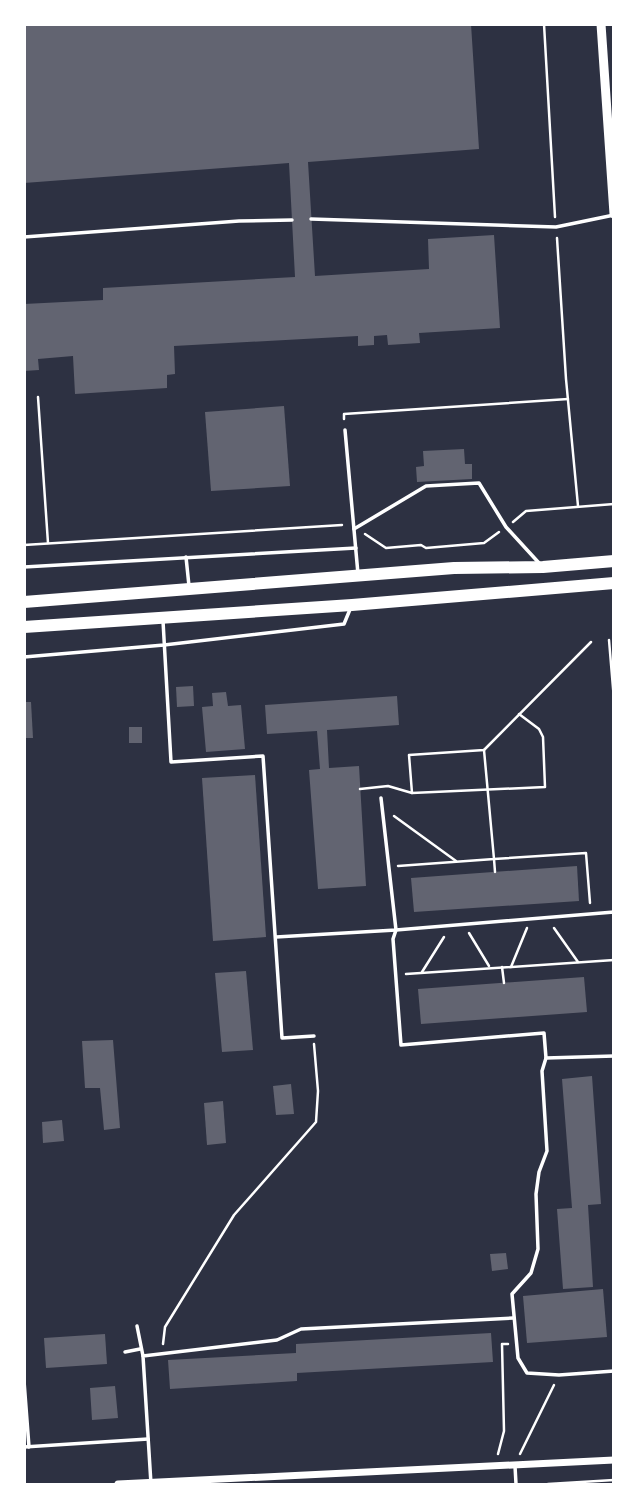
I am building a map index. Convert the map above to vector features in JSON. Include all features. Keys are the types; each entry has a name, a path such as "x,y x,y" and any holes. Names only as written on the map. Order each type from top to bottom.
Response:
{"main road":[{"path":"24,602 454,568 543,567 614,561"},
{"path":"24,627 352,605 614,583"}],"street":[{"path":"601,24 614,215"},
{"path":"118,1485 614,1460"}],"lane":[{"path":"311,219 556,227 614,215"},
{"path":"24,237 239,221 292,220"},
{"path":"345,430 358,576"},
{"path":"354,529 426,486 479,483 506,527 543,567"},
{"path":"24,568 356,548"},
{"path":"186,557 190,589"},
{"path":"24,657 164,645 344,624 352,605"},
{"path":"163,619 172,762 263,756 282,1038 314,1036"},
{"path":"381,798 396,930 393,939 401,1045 544,1033 546,1058 542,1071 547,1151 538,1172 538,1249 531,1273 512,1294 518,1358 527,1373 559,1375 614,1371"},
{"path":"276,937 614,912"},
{"path":"546,1058 614,1056"},
{"path":"143,1356 277,1340 301,1329 513,1318"},
{"path":"136,1326 143,1356 151,1483"},
{"path":"125,1352 141,1349"},
{"path":"24,1381 27,1447 148,1440"},
{"path":"515,1464 516,1485"}],"path":[{"path":"544,24 568,399 578,506"},
{"path":"38,397 48,543"},
{"path":"345,430 344,414 568,399"},
{"path":"24,545 338,524 374,538 386,548 421,545 426,548 484,543 526,510 614,504"},
{"path":"609,640 614,700"},
{"path":"412,793 409,755 484,750 591,642"},
{"path":"359,789 388,786 412,793 545,787 543,737 539,729 519,714"},
{"path":"484,750 495,872"},
{"path":"382,808 457,862"},
{"path":"388,866 586,853 592,913"},
{"path":"547,917 578,962"},
{"path":"511,967 531,918"},
{"path":"464,924 490,968"},
{"path":"422,972 452,925"},
{"path":"395,974 614,960"},
{"path":"502,967 504,983"},
{"path":"162,1354 165,1326 234,1215 316,1122 318,1091 314,1036"},
{"path":"495,1466 505,1431 502,1344 516,1343"},
{"path":"515,1464 559,1375"},
{"path":"548,1485 614,1480"}],"building":[{"path":"24,24 471,24 479,149 308,162 315,276 429,269 428,239 494,235 500,328 419,333 420,343 388,345 387,335 374,336 374,345 358,346 358,336 174,346 175,374 167,375 167,388 75,394 73,356 38,359 39,370 24,371 24,304 103,300 103,288 295,277 289,163 24,183"},
{"path":"284,406 290,486 211,491 205,412"},
{"path":"464,449 465,464 472,464 472,479 417,482 416,467 424,466 423,451"},
{"path":"193,686 194,706 177,707 176,687"},
{"path":"226,692 228,706 241,705 245,749 206,752 202,707 213,706 212,693"},
{"path":"397,696 399,725 327,730 329,768 359,766 366,886 318,889 309,770 320,769 317,731 267,734 265,705"},
{"path":"24,702 31,702 33,738 24,738"},
{"path":"129,727 142,727 142,743 129,743"},
{"path":"255,775 266,937 213,941 202,778"},
{"path":"577,866 579,901 414,912 411,878"},
{"path":"246,971 253,1050 222,1052 215,973"},
{"path":"584,977 587,1012 421,1024 418,989"},
{"path":"113,1040 120,1128 104,1130 100,1088 85,1088 82,1041"},
{"path":"592,1076 601,1204 588,1205 593,1287 563,1289 557,1209 572,1208 562,1079"},
{"path":"291,1084 294,1114 276,1115 273,1086"},
{"path":"223,1101 226,1143 207,1145 204,1103"},
{"path":"62,1120 64,1141 43,1143 42,1122"},
{"path":"506,1253 508,1269 492,1271 490,1254"},
{"path":"603,1289 607,1337 527,1343 523,1296"},
{"path":"491,1333 493,1362 297,1373 297,1381 170,1389 168,1360 296,1353 296,1344"},
{"path":"105,1334 107,1364 46,1368 44,1338"},
{"path":"115,1386 118,1418 92,1420 90,1388"}]}
